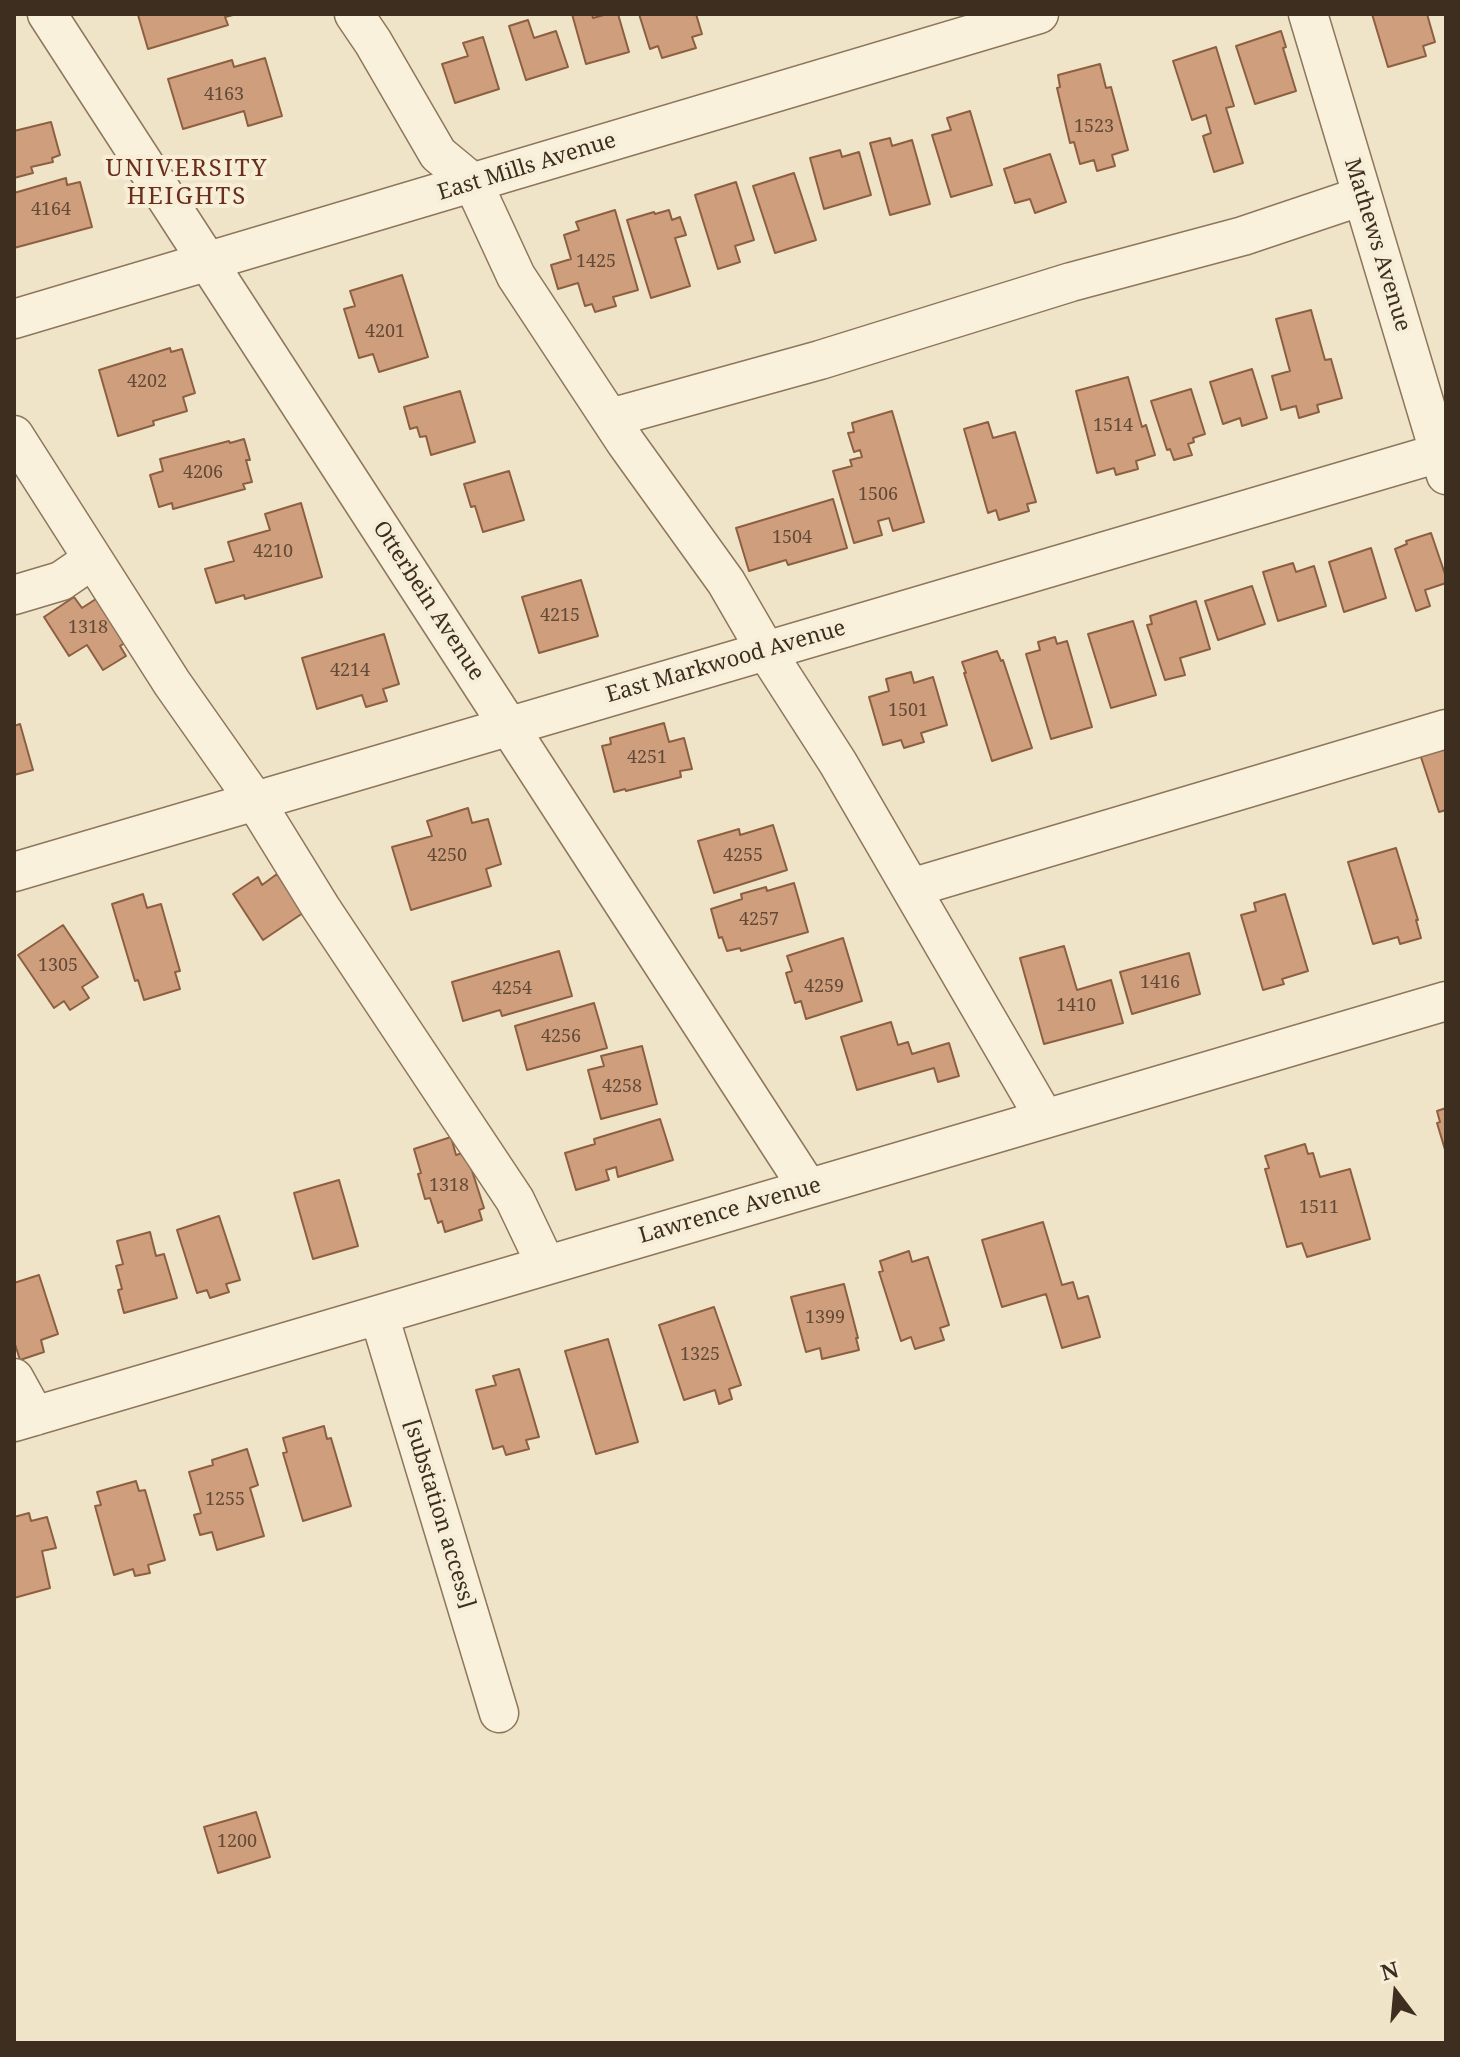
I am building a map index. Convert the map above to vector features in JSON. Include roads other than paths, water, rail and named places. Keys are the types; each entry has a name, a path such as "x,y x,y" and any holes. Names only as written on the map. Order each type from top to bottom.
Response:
{"street":[{"name":"Otterbein Avenue","path":"47,14 808,1188"},
{"path":"354,14 438,154 473,183 516,276 610,418 726,582 838,763 1045,1119"},
{"name":"East Mills Avenue","path":"14,319 1039,14"},
{"name":"Mathews Avenue","path":"1308,14 1442,465"},
{"path":"610,418 820,360 1071,282 1243,236 1362,196"},
{"path":"14,435 172,683 255,801 321,908 515,1200 546,1265"},
{"name":"East Markwood Avenue","path":"14,872 766,651 1442,465"},
{"path":"14,595 61,581 93,559"},
{"path":"911,888 1446,729"},
{"name":"Lawrence Avenue","path":"24,1419 1446,1001"},
{"name":"[substation access]","path":"379,1315 499,1713"},
{"path":"14,1378 24,1419"}],"district":[{"name":"UNIVERSITY HEIGHTS","path":"187,183"}]}
